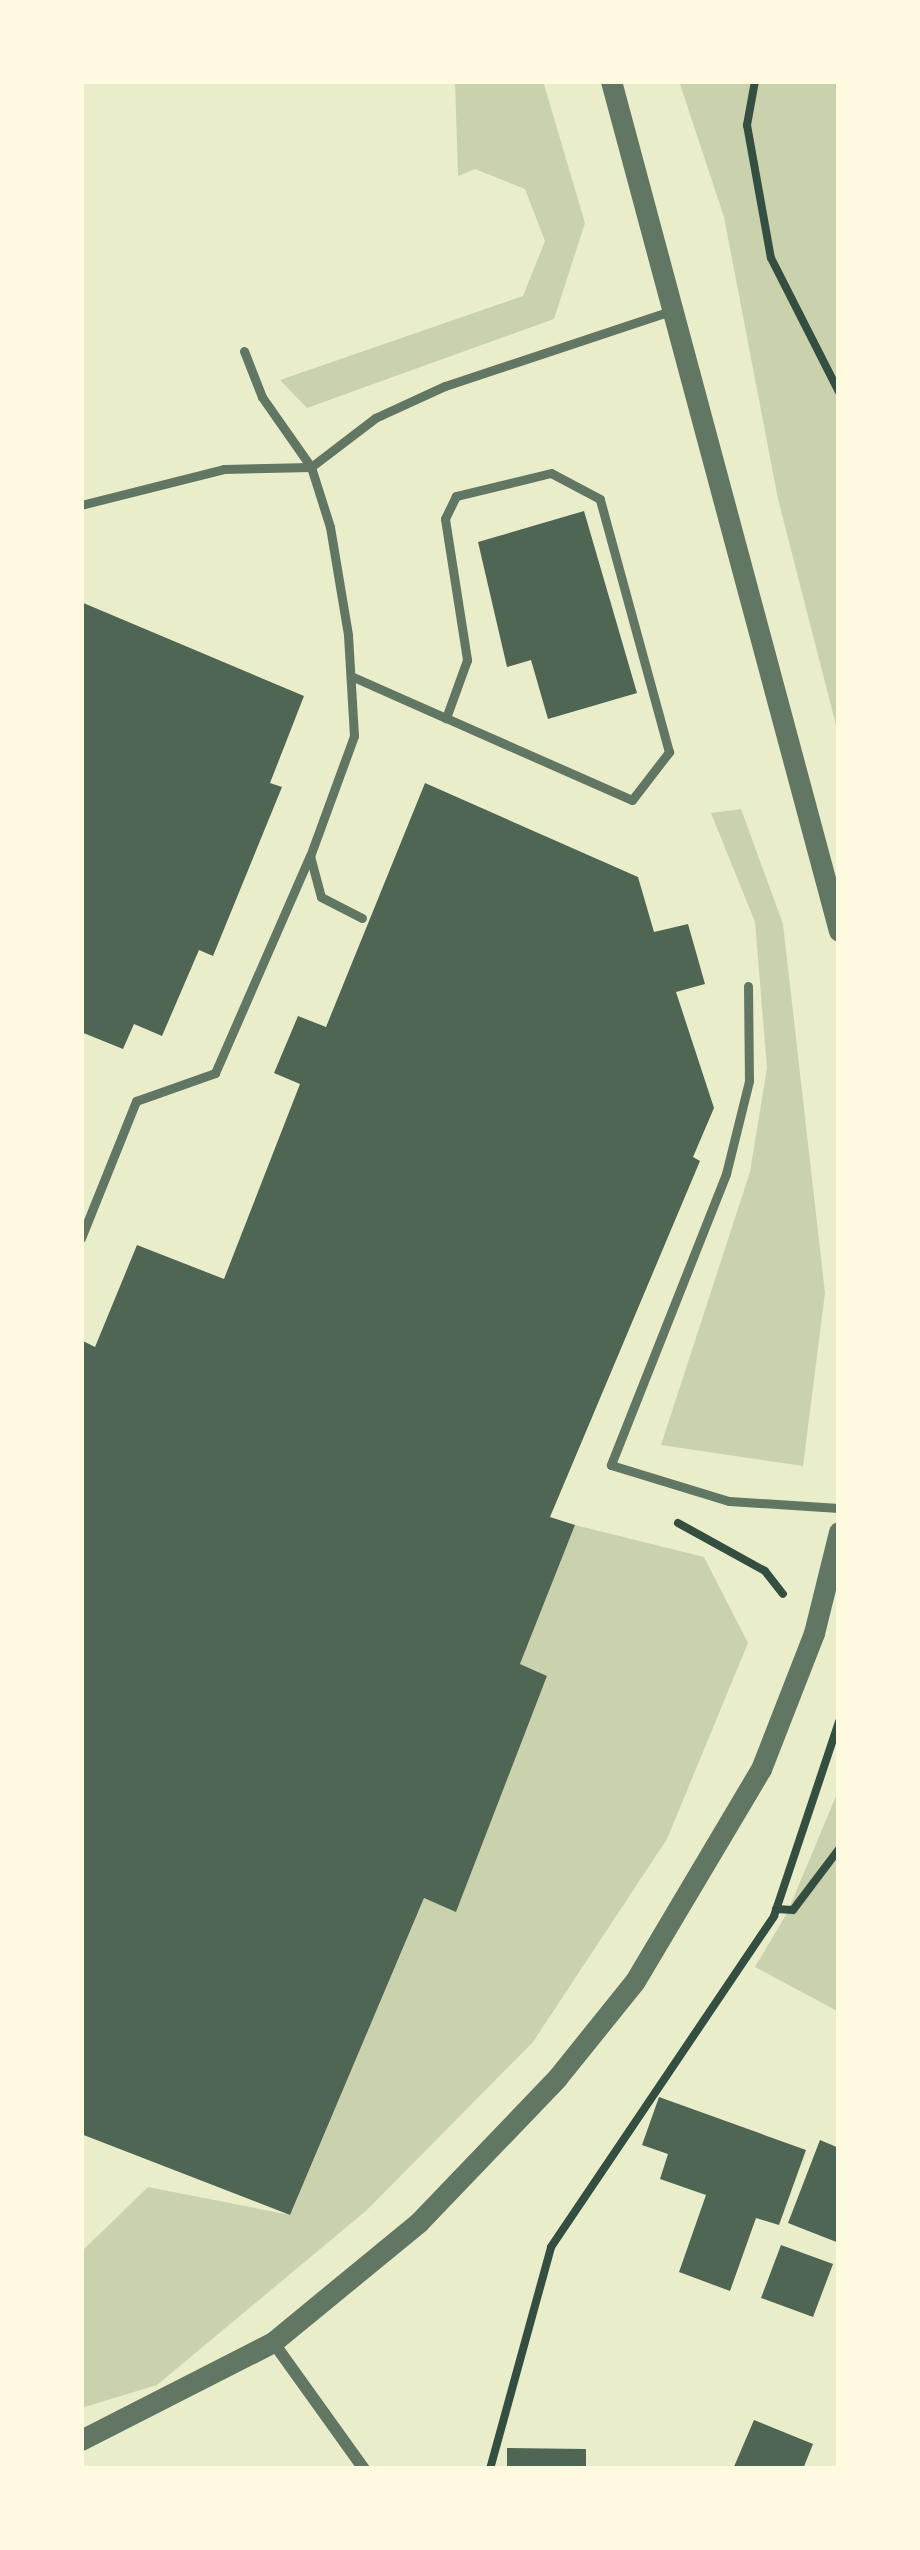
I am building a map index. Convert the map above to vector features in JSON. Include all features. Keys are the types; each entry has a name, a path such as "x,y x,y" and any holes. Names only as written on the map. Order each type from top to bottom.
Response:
{"street":[{"path":"611,81 839,932"},
{"path":"81,2440 272,2342 419,2222 557,2078 635,1982 761,1769 814,1633 839,1532"},
{"path":"272,2342 364,2469"}],"lane":[{"path":"81,505 224,469 311,466 375,418 445,386 675,309"},
{"path":"81,1238 136,1100 215,1072 310,856 354,736 351,676 330,527 311,466 262,397 244,351"},
{"path":"351,676 446,718 632,800 669,752 600,499 551,473 456,496 445,519 467,660 446,718"},
{"path":"310,856 321,897 362,918"},
{"path":"748,986 749,1081 727,1174 611,1465 728,1501 839,1508"}],"path":[{"path":"754,81 747,125 771,258 839,392"},
{"path":"654,1512 765,1571 814,1633"},
{"path":"490,2469 551,2247 776,1909 839,1722"},
{"path":"776,1909 793,1910 839,1849"}],"green space":[{"path":"455,81 543,81 585,223 554,319 307,408 280,380 523,296 545,241 525,189 475,169 458,176"},
{"path":"679,81 839,81 839,737 778,499 724,217"},
{"path":"741,809 783,924 825,1293 803,1466 661,1445 750,1172 767,1068 755,922 711,813"},
{"path":"575,1525 704,1557 748,1643 667,1839 533,2042 367,2210 157,2385 81,2408 81,2252 148,2187 290,2215 424,1898 456,1911 547,1676 520,1664"},
{"path":"839,1789 839,2012 755,1967 787,1913"}],"building":[{"path":"584,511 637,693 548,719 531,660 507,667 478,542"},
{"path":"81,602 304,696 270,783 282,787 213,956 199,950 162,1036 134,1024 123,1049 81,1032"},
{"path":"425,783 638,877 654,932 688,924 705,984 676,992 714,1108 693,1157 700,1161 550,1517 575,1525 520,1664 547,1676 456,1912 424,1898 290,2215 81,2134 81,1340 95,1347 137,1245 224,1279 300,1084 274,1073 298,1016 326,1027"},
{"path":"659,2097 806,2150 779,2225 756,2218 730,2291 679,2272 706,2195 660,2179 668,2154 642,2145"},
{"path":"820,2140 839,2148 839,2243 788,2223"},
{"path":"781,2245 833,2264 813,2317 761,2298"},
{"path":"754,2420 813,2444 803,2469 733,2469"},
{"path":"507,2448 586,2449 586,2469 507,2469"}]}
